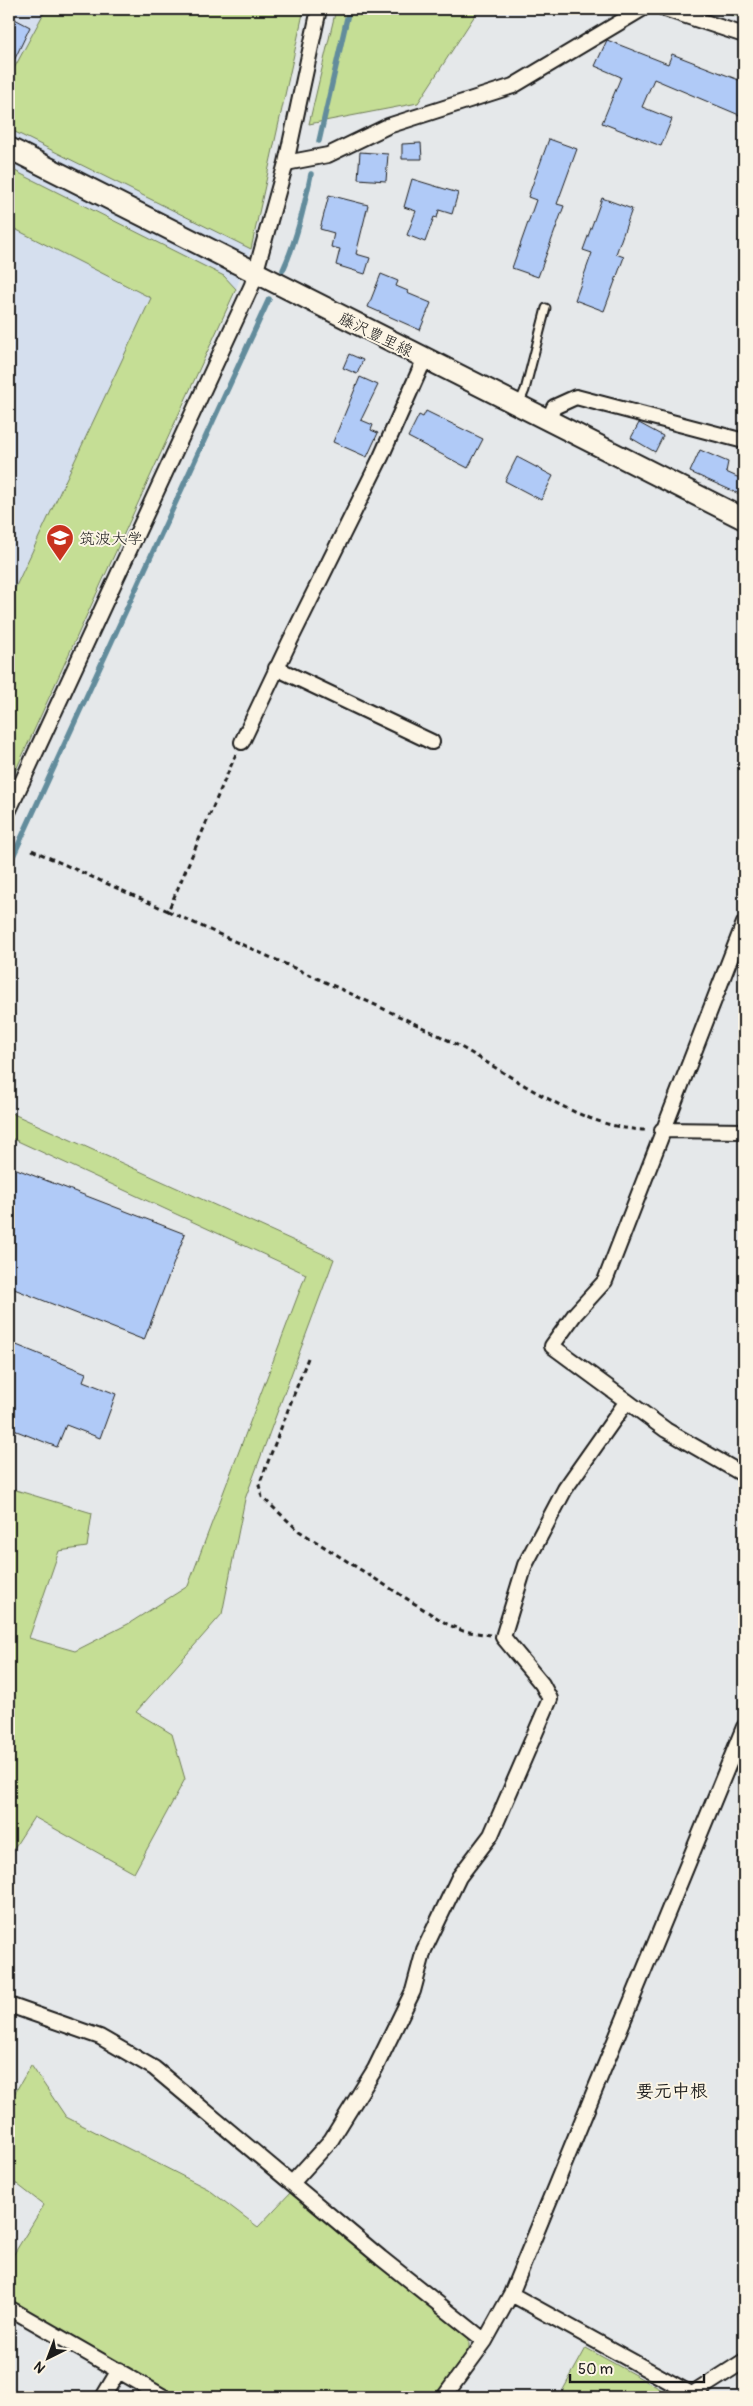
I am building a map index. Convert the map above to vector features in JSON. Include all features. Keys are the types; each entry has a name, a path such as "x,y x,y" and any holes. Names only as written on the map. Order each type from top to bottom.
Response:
{"main road":[{"name":"藤沢豊里線","path":"9,148 744,519"}],"street":[{"path":"9,810 256,273 286,163 319,9"},
{"path":"286,163 328,155 388,126 513,86 642,9"},
{"path":"665,9 744,35"},
{"path":"242,742 276,668 381,457 425,358"},
{"path":"548,420 554,407 576,397 744,441"},
{"path":"276,668 432,742"},
{"path":"744,923 662,1130 605,1281 575,1314 552,1346 666,1430 744,1475"},
{"path":"662,1130 744,1131"},
{"path":"292,2183 331,2140 375,2069 413,1991 424,1950 459,1877 491,1834 550,1699 542,1684 503,1637 525,1566 565,1489 627,1400"},
{"path":"444,2397 485,2341 510,2294 744,1727"},
{"path":"9,2006 100,2037 154,2068 381,2258 485,2341"},
{"path":"510,2294 696,2395 744,2362"},
{"path":"9,2308 164,2397"},
{"path":"103,2397 119,2370"}],"lane":[{"path":"518,405 525,390 546,308"}],"path":[{"path":"168,911 242,742"},
{"path":"32,850 441,1037 542,1095 599,1122 627,1130 662,1130"},
{"path":"308,1358 260,1484 262,1497 299,1531 447,1624 462,1631 503,1637"}],"shaded area":[{"name":"筑波大学","path":"9,9 304,9 251,249 236,289 9,785"}],"green space":[{"path":"46,9 304,9 251,249 9,129 9,73 11,74"},
{"path":"336,9 479,9 418,103 309,124"},
{"path":"708,9 744,9 744,18"},
{"path":"9,168 224,276 236,289 9,785 9,601 151,298 9,226"},
{"path":"9,1112 334,1259 245,1499 222,1614 136,1712 172,1734 185,1779 134,1873 34,1817 9,1856 9,1488 92,1513 87,1547 59,1551 29,1638 75,1651 128,1624 188,1586 306,1274 9,1137"},
{"path":"31,2065 66,2117 208,2189 258,2227 291,2192 469,2338 469,2349 435,2397 176,2397 9,2299 9,2262 44,2205 9,2178 9,2103"},
{"path":"586,2348 675,2397 559,2397"}],"building":[{"path":"9,16 30,27 9,71"},
{"path":"607,40 668,64 672,54 744,82 744,117 654,79 642,107 672,119 661,146 602,123 621,77 595,66"},
{"path":"549,139 577,149 557,204 564,206 538,277 512,268 536,200 528,197"},
{"path":"421,143 422,159 402,159 402,144"},
{"path":"360,152 388,154 386,181 358,179"},
{"path":"412,179 458,193 452,214 439,210 437,218 434,217 425,242 407,235 416,211 404,207"},
{"path":"329,195 368,205 356,254 370,258 365,274 336,265 340,249 331,247 334,233 320,229"},
{"path":"602,198 632,209 616,254 624,257 604,311 575,300 592,253 583,250"},
{"path":"381,274 398,281 396,286 408,291 407,293 431,303 420,330 368,307"},
{"path":"349,354 363,360 357,374 343,368"},
{"path":"360,377 378,385 361,420 373,425 371,430 378,433 367,457 333,442"},
{"path":"426,411 483,439 468,468 408,437 419,415 423,417"},
{"path":"639,423 663,436 655,452 631,438"},
{"path":"700,450 728,462 726,472 744,480 744,496 690,472"},
{"path":"517,457 553,476 541,500 505,481"},
{"path":"14,1168 185,1234 144,1340 9,1287 9,1182"},
{"path":"9,1342 86,1373 83,1381 116,1394 100,1438 66,1425 57,1447 9,1428"}],"waterway":[{"path":"319,141 349,9"},
{"path":"283,270 296,235 311,174"},
{"path":"9,865 269,299"}],"place":[{"name":"筑波大学","path":"60,562"}],"district":[{"name":"要元中根","path":"672,2091"}]}
